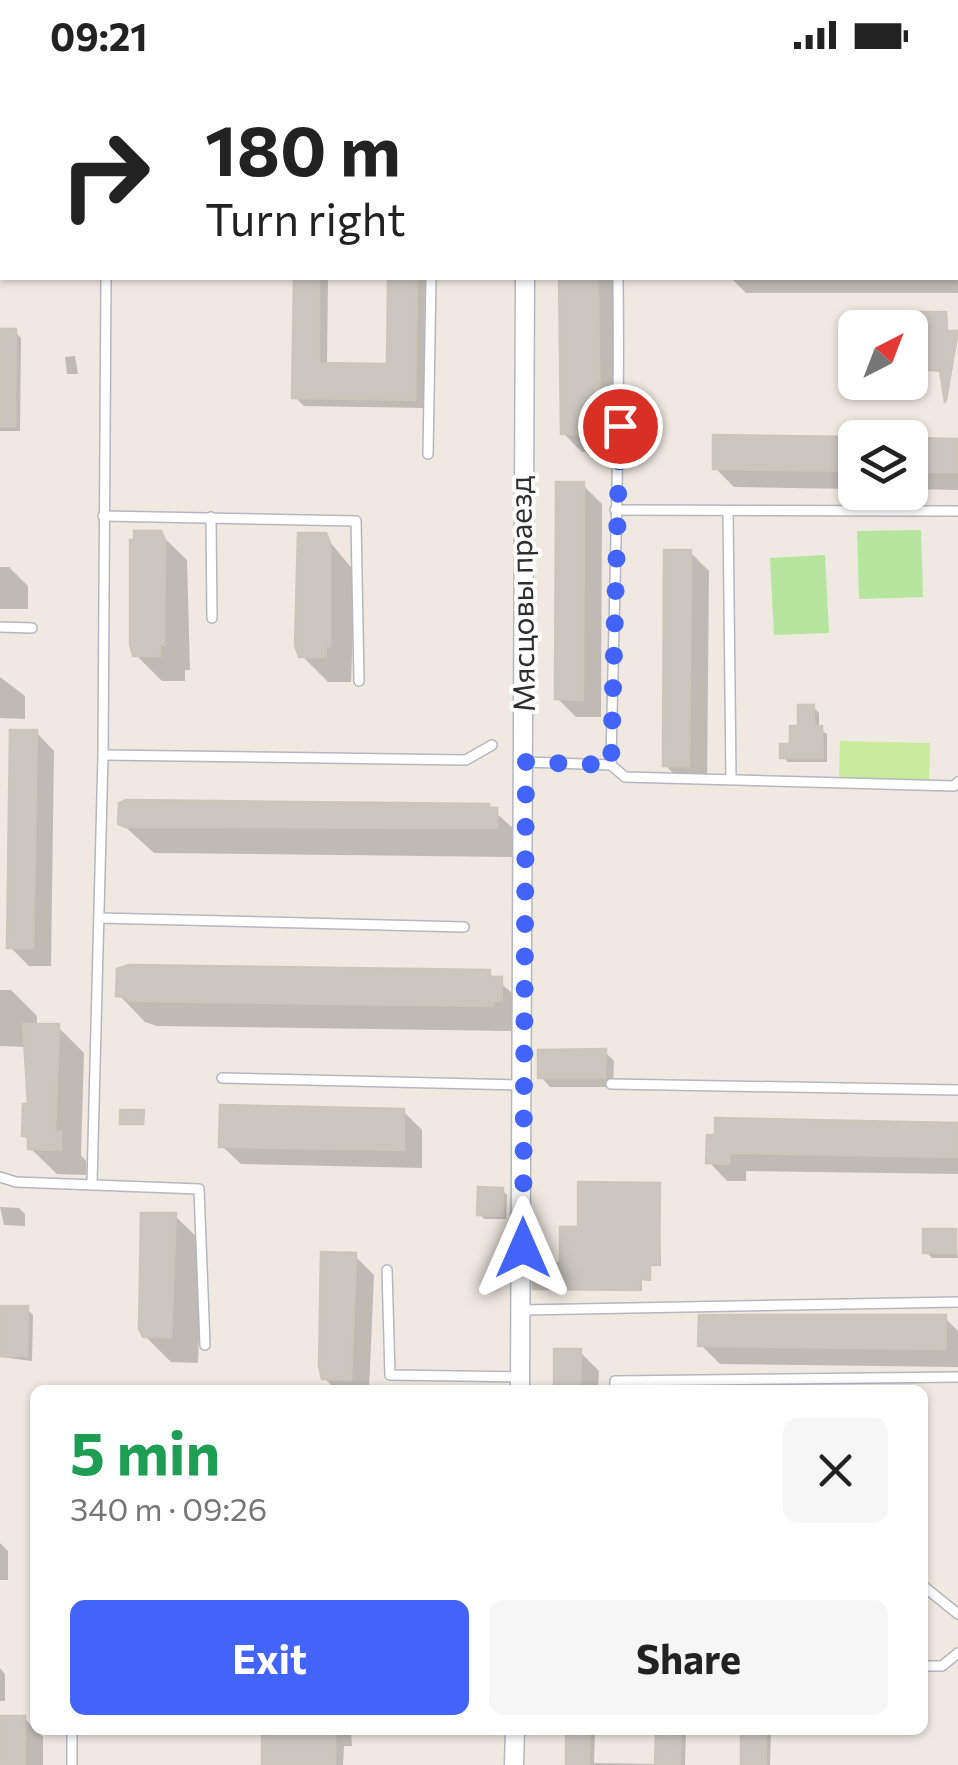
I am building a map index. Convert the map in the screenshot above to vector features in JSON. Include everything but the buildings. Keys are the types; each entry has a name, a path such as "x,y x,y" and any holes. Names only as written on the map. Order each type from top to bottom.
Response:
{"street":[{"name":"Мясцовы праезд","path":"520,1384 524,1310 526,762 521,477 524,280"},
{"path":"514,1765 515,1735"}],"lane":[{"path":"92,1183 104,755 106,280"},
{"path":"428,454 431,280"},
{"path":"611,765 615,510 621,458 618,280"},
{"path":"615,510 958,511"},
{"path":"728,511 731,778"},
{"path":"102,516 356,521 360,681"},
{"path":"211,516 212,618"},
{"path":"0,627 32,628"},
{"path":"104,755 466,760 492,745"},
{"path":"526,762 611,765 626,777 954,786 958,782"},
{"path":"99,918 464,927"},
{"path":"222,1078 522,1085"},
{"path":"611,1084 958,1090"},
{"path":"0,1176 16,1182 200,1189 205,1345"},
{"path":"387,1270 390,1374 520,1384"},
{"path":"524,1310 958,1302"},
{"path":"746,1385 958,1377"},
{"path":"614,1385 614,1381 699,1385"},
{"path":"928,1590 958,1614"},
{"path":"928,1666 942,1666 958,1653"},
{"path":"72,1735 72,1765"}],"green space":[{"path":"921,530 923,597 859,599 857,531"},
{"path":"825,555 829,633 774,635 770,558"},
{"path":"840,741 930,743 929,781 839,779"}],"route":[{"path":"523,1248 526,762 611,765 620,426"}]}
